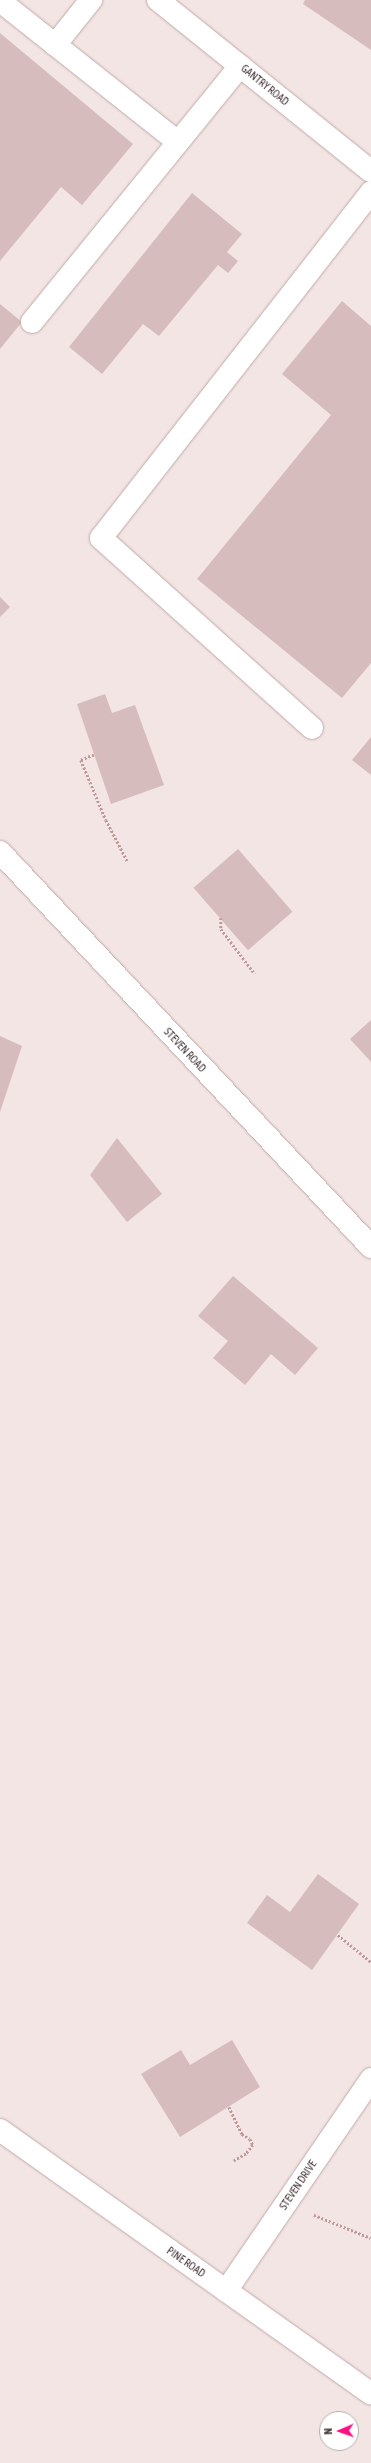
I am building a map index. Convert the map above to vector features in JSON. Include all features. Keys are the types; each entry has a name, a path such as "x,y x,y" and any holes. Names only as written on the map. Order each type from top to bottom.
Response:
{"street":[{"path":"55,45 91,0"},
{"path":"0,1 178,142"},
{"name":"GANTRY ROAD","path":"171,4 240,66 371,171"},
{"path":"32,322 240,66"},
{"path":"312,728 101,538 371,192"},
{"name":"STEVEN ROAD","path":"0,852 371,1247"},
{"name":"STEVEN DRIVE","path":"226,2291 371,2079"},
{"name":"PINE ROAD","path":"0,2130 371,2394"}],"path":[{"path":"94,754 81,760 106,820 128,862"},
{"path":"221,918 221,929 255,974"},
{"path":"338,1936 371,1962"},
{"path":"229,2107 242,2134 250,2139 253,2145 246,2154 234,2161"},
{"path":"285,2204 371,2238"}],"building":[{"path":"305,0 371,0 371,50 303,4"},
{"path":"0,33 133,144 82,205 61,187 0,261"},
{"path":"192,193 242,234 227,252 238,261 228,273 218,265 159,336 143,324 102,374 69,347"},
{"path":"342,301 371,326 371,663 342,698 197,579 331,415 282,374"},
{"path":"0,304 22,322 0,349"},
{"path":"0,597 10,607 0,617"},
{"path":"105,694 112,713 135,705 164,785 111,804 77,704"},
{"path":"371,737 371,775 352,760"},
{"path":"238,849 292,912 248,950 193,888"},
{"path":"371,1020 371,1062 350,1039"},
{"path":"0,1036 22,1046 0,1112"},
{"path":"117,1138 162,1194 127,1222 90,1175"},
{"path":"233,1276 318,1348 295,1375 271,1354 245,1385 213,1358 228,1341 198,1316"},
{"path":"318,1874 359,1904 312,1970 247,1923 267,1895 290,1912"},
{"path":"232,2040 260,2087 180,2137 141,2074 181,2050 190,2065"}]}
